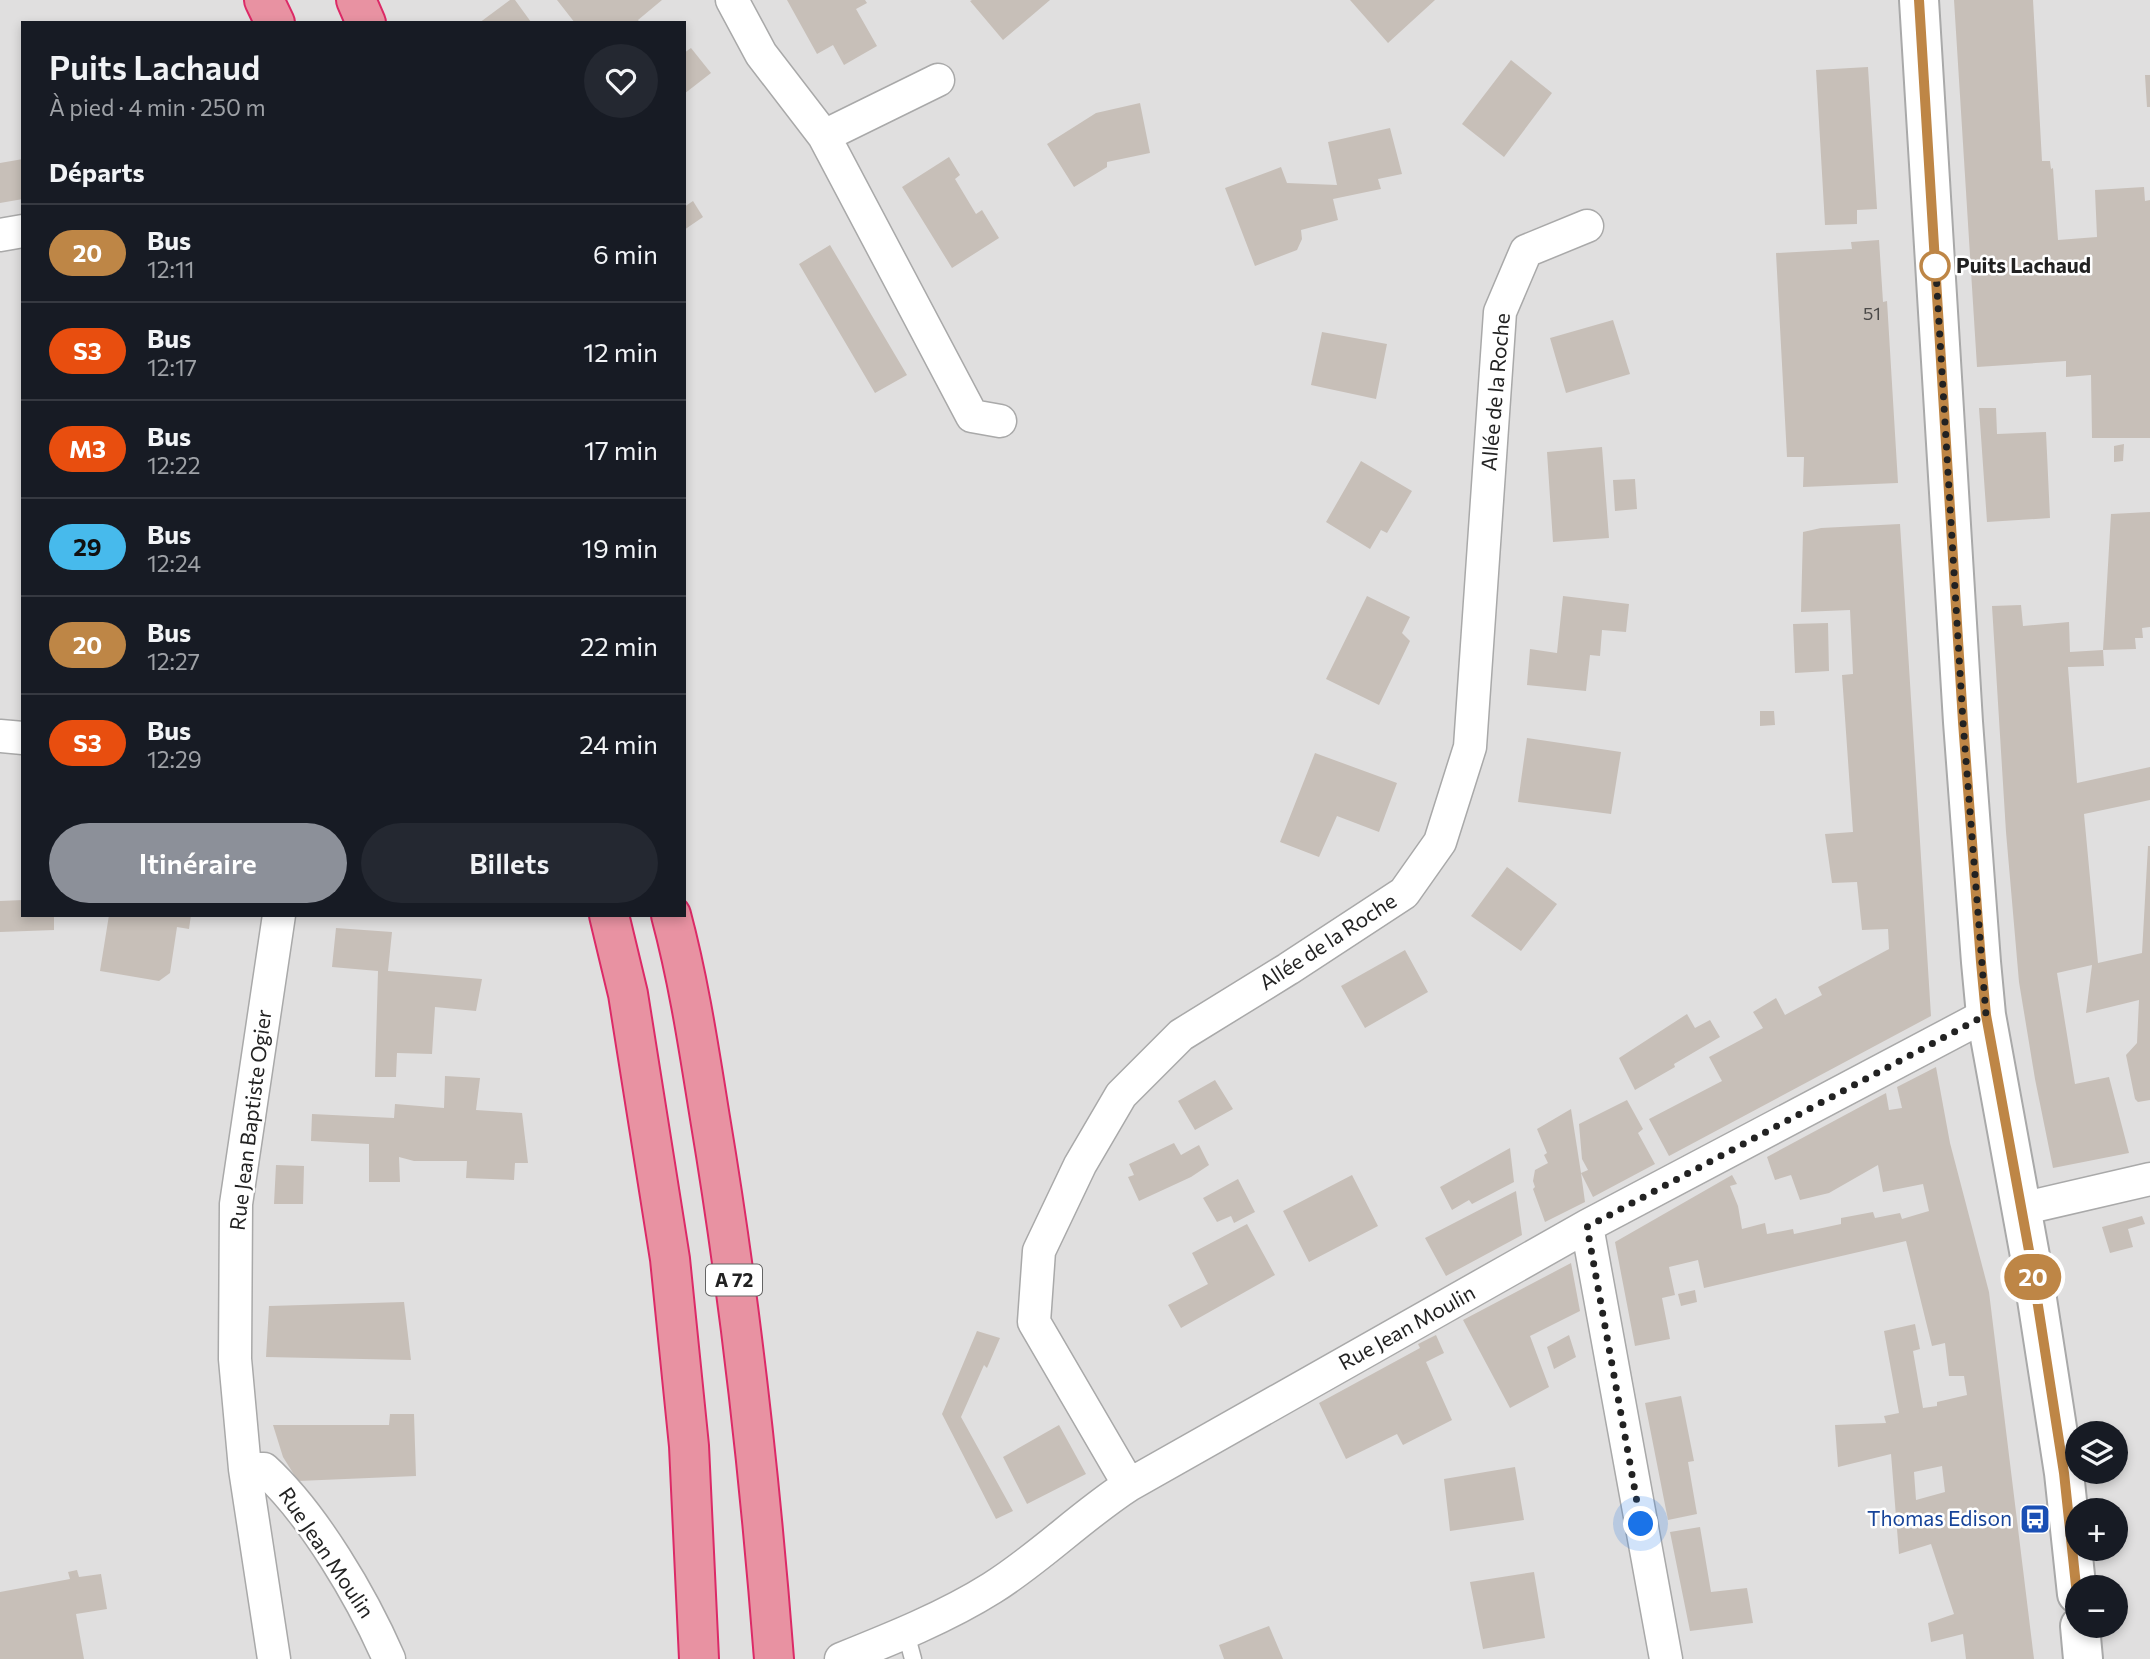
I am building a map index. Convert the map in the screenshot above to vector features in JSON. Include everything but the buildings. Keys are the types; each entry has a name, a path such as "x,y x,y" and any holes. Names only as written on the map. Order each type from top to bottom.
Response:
{"highway":[{"path":"264,0 274,21"},
{"path":"356,0 365,21"},
{"path":"609,917 628,993 670,1259 689,1446 699,1659"},
{"name":"A 72","path":"672,917 683,959 725,1206 747,1382 774,1659"}],"street":[{"path":"732,0 761,54 824,136 972,416 1000,421"},
{"path":"1919,0 1963,722 1986,1015 2064,1473 2075,1575"},
{"path":"824,136 938,80"},
{"name":"Allée de la Roche","path":"1129,1485 1034,1322 1039,1251 1080,1165 1121,1095 1181,1034 1288,969 1404,893 1440,842 1470,747 1500,312 1526,251 1587,226"},
{"path":"0,236 21,231"},
{"path":"0,736 21,738"},
{"name":"Rue Jean Baptiste Ogier","path":"274,1659 245,1469 235,1359 236,1204 279,917"},
{"name":"Rue Jean Moulin","path":"841,1659 909,1646 1045,1549 1099,1504 1129,1485 1587,1227 1986,1015"},
{"path":"2021,1209 2150,1179"},
{"path":"1587,1227 1665,1659"},
{"name":"Rue Jean Moulin","path":"245,1469 264,1469 282,1486 325,1543 373,1623 388,1659"},
{"path":"2081,1638 2083,1659"}],"shaded area":[{"path":"0,0 2150,0 2150,1659 0,1659"}],"bus line":[{"name":"20","path":"1919,0 1963,722 1986,1015 2032,1267 2064,1473 2075,1575"}],"place":[{"name":"Puits Lachaud","path":"1935,266"},
{"name":"Thomas Edison","path":"2035,1519"}],"route":[{"path":"1641,1524 1587,1227 1986,1015 1963,722 1935,256 1935,266"}]}
